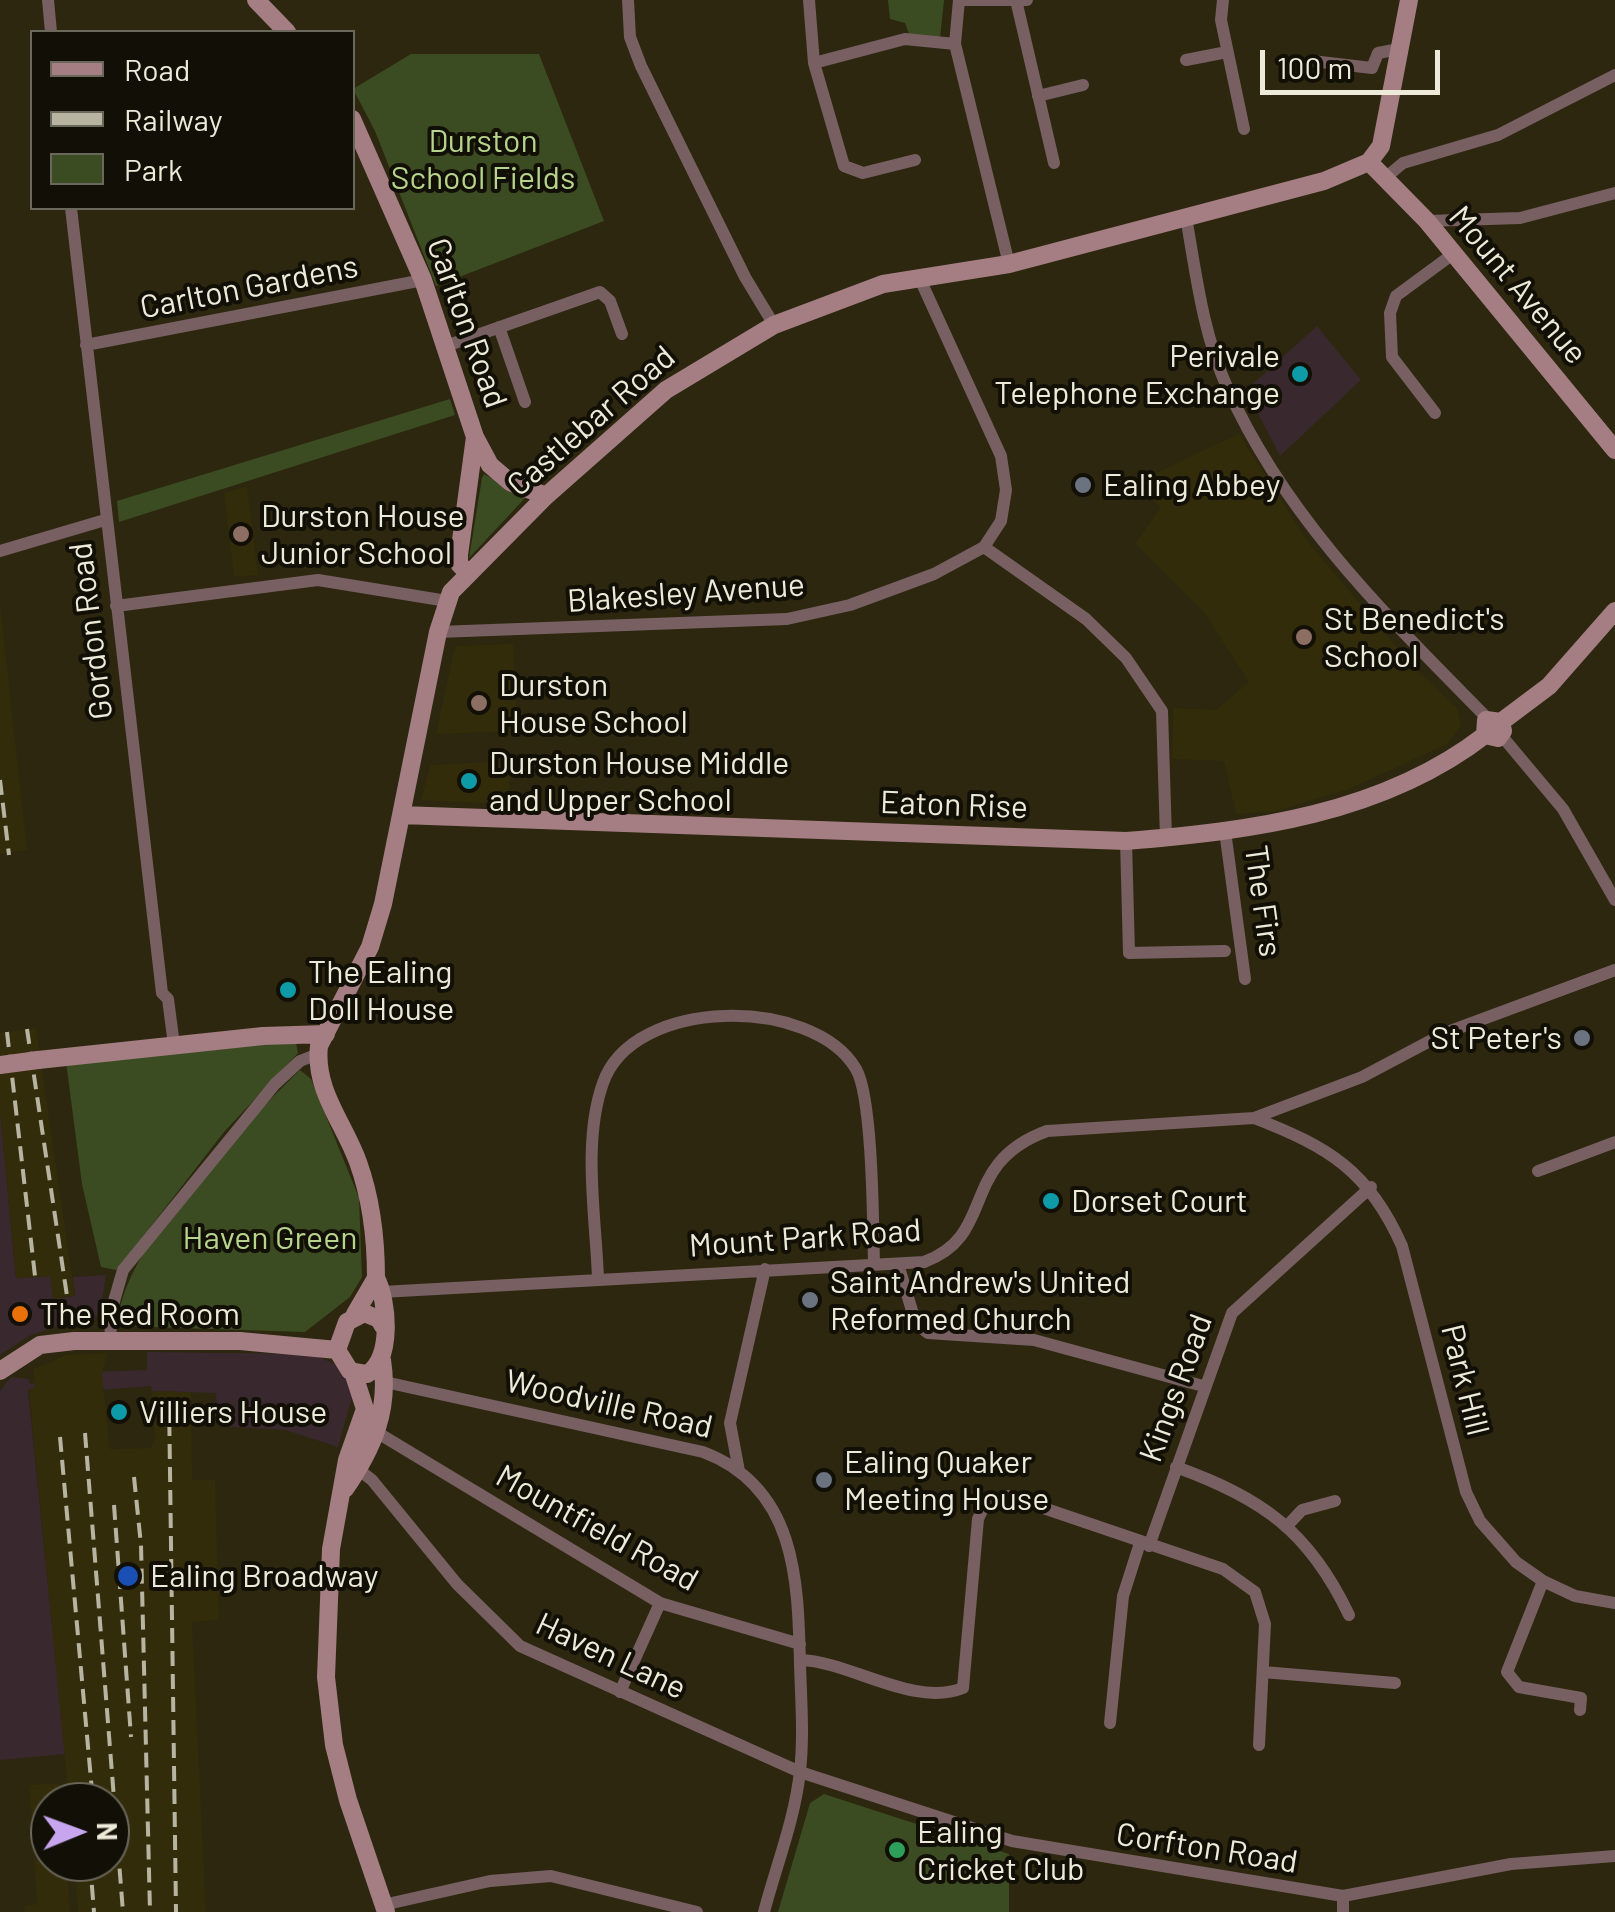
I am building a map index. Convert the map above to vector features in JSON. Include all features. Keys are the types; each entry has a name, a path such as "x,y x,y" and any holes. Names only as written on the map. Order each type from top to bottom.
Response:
{"street":[{"path":"48,0 52,30"},
{"path":"256,0 285,30"},
{"path":"628,0 630,37 641,66 726,240 774,325"},
{"path":"809,0 814,62 844,166 863,173 915,160"},
{"path":"1009,264 955,44 958,0 1020,1 1054,163"},
{"path":"1223,0 1221,20 1244,129"},
{"path":"1369,162 1384,138 1391,50 1409,0"},
{"path":"814,62 905,39 955,44"},
{"path":"1312,60 1372,68 1391,50"},
{"path":"1186,60 1227,52"},
{"path":"1385,178 1403,162 1498,135 1615,76"},
{"path":"1038,96 1083,84"},
{"name":"Carlton Road","path":"355,126 423,280 475,437 481,467 459,556 460,564 469,574"},
{"name":"Castlebar Road","path":"318,1054 370,947 448,601 469,574 546,496 666,390 774,325 845,296 919,278 1009,264 1324,180 1369,162"},
{"name":"Mount Avenue","path":"1369,162 1427,221 1615,450"},
{"path":"1427,221 1520,218 1557,212 1615,192"},
{"name":"Gordon Road","path":"71,210 162,992 168,999 174,1045"},
{"path":"1186,217 1204,318 1226,385 1286,492 1358,584 1494,728 1563,809 1615,900"},
{"path":"1435,412 1392,356 1390,314 1396,296 1454,254"},
{"path":"919,278 1001,456 1006,490 1001,520 984,546 1086,619 1126,658 1162,711 1166,838"},
{"name":"Carlton Gardens","path":"86,345 423,280"},
{"path":"446,346 600,292 610,300 622,334"},
{"path":"499,327 524,402"},
{"path":"481,467 546,496"},
{"path":"0,551 105,520"},
{"name":"Blakesley Avenue","path":"438,632 787,619 866,599 934,574 984,546"},
{"path":"116,606 318,580 448,601"},
{"name":"Eaton Rise","path":"401,814 1126,841 1278,823 1360,801 1434,770 1549,686 1615,610"},
{"name":"The Firs","path":"1225,831 1246,979"},
{"path":"1126,841 1129,953 1225,952"},
{"name":"Mount Park Road","path":"379,1285 598,1280 924,1262 956,1246 972,1220 984,1179 1002,1156 1022,1140 1047,1131 1254,1118 1362,1077 1445,1033 1615,970"},
{"path":"598,1280 594,1132 603,1081 619,1056 642,1036 695,1018 746,1015 831,1038 858,1072 870,1152 874,1265"},
{"path":"0,1065 174,1045 326,1034"},
{"path":"111,1340 110,1316 123,1270 274,1084 300,1061 318,1054 327,1096 366,1188 383,1326 386,1382 378,1433 353,1465"},
{"path":"1289,1107 1295,1134"},
{"name":"Park Hill","path":"1254,1118 1323,1148 1371,1187 1402,1246 1466,1492 1496,1542 1543,1581 1576,1596 1615,1603"},
{"path":"1538,1171 1615,1142"},
{"name":"Kings Road","path":"1110,1723 1122,1596 1176,1466 1202,1386 1232,1313 1371,1187"},
{"path":"898,1264 916,1324 928,1333 1034,1340 1202,1386"},
{"path":"719,1458 765,1269"},
{"path":"379,1285 342,1328 338,1350 353,1372 365,1403 353,1465 339,1499 325,1618 326,1677 334,1744 384,1908 490,1882 551,1876 697,1912"},
{"path":"355,1314 375,1317 383,1326"},
{"path":"0,1371 40,1345 111,1340 300,1344 338,1350"},
{"path":"353,1372 372,1371 382,1360"},
{"name":"Woodville Road","path":"386,1382 719,1458 740,1471 771,1504 784,1526 798,1582 800,1772 764,1912"},
{"path":"730,1423 740,1471"},
{"name":"Mountfield Road","path":"378,1433 660,1602 800,1644"},
{"name":"Haven Lane","path":"353,1465 504,1634 539,1656 800,1772"},
{"path":"1176,1466 1248,1494 1328,1572 1348,1615"},
{"path":"800,1660 886,1685 942,1692 963,1688 978,1518 986,1502 998,1498 1024,1501 1223,1569 1255,1592 1265,1624 1259,1745"},
{"path":"1286,1527 1302,1510 1335,1501"},
{"path":"1543,1581 1507,1672 1519,1687 1581,1698 1580,1710"},
{"path":"620,1692 660,1602"},
{"path":"1263,1672 1395,1683"},
{"name":"Corfton Road","path":"800,1772 1012,1841 1343,1896 1511,1864 1615,1856"},
{"path":"1343,1896 1343,1912"}],"shaded area":[{"path":"1317,326 1361,380 1280,456 1246,390"},
{"name":"St Benedict's School","path":"1239,434 1308,542 1410,663 1457,708 1461,726 1447,744 1349,789 1277,811 1236,814 1224,761 1172,759 1173,708 1216,710 1249,682 1203,611 1135,544 1161,507 1134,483"},
{"name":"Durston House Junior School","path":"247,486 258,575 234,577 224,493"},
{"path":"0,603 27,850 0,854"},
{"name":"Durston House School","path":"513,644 517,731 436,734 455,646"},
{"name":"Durston House School","path":"510,761 509,804 421,800 430,765"},
{"path":"36,1028 75,1296 53,1299 50,1276 16,1278 0,1111 0,1033"},
{"path":"0,1111 16,1278 51,1276 53,1298 75,1296 73,1277 106,1275 101,1308 93,1322 55,1327 29,1336 0,1355"},
{"path":"147,1352 312,1354 337,1365 354,1390 338,1447 286,1430 218,1426 216,1393 152,1391 151,1386 44,1394 43,1385 28,1390 65,1754 0,1760 0,1391 11,1377 28,1379 30,1384 90,1372 147,1370"},
{"path":"107,1353 102,1375 110,1449 151,1448 155,1438 151,1391 191,1392 192,1480 215,1480 219,1620 192,1622 206,1912 78,1912 76,1882 130,1882 130,1782 67,1782 29,1390 35,1387 33,1369 66,1355"},
{"path":"36,1882 68,1882 70,1912 25,1912 24,1906 37,1904"}],"green space":[{"path":"888,0 944,0 940,38 909,34 905,23 890,19"},
{"name":"Durston School Fields","path":"411,54 539,54 604,221 436,286 355,88"},
{"path":"450,399 455,415 119,522 117,501"},
{"path":"484,474 526,497 469,558 482,478"},
{"name":"Haven Green","path":"296,1043 298,1053 224,1132 120,1266 116,1270 101,1267 82,1184 66,1062 154,1050"},
{"name":"Haven Green","path":"300,1070 311,1079 359,1198 362,1277 350,1297 305,1332 118,1326 124,1295 139,1261 162,1225 219,1154"},
{"name":"Ealing Cricket Club","path":"824,1794 1009,1854 1009,1912 778,1912 810,1803"}],"railway":[{"path":"0,780 9,855"},
{"path":"27,1029 67,1296"},
{"path":"7,1032 35,1276"},
{"path":"169,1398 176,1912"},
{"path":"85,1433 123,1912"},
{"path":"60,1437 91,1782"},
{"path":"134,1477 141,1545 150,1912"},
{"path":"114,1505 131,1737"},
{"path":"92,1882 94,1912"}],"place":[{"name":"Perivale Telephone Exchange","path":"1300,374"},
{"name":"Ealing Abbey","path":"1083,485"},
{"name":"Durston House Junior School","path":"241,534"},
{"name":"St Benedict's School","path":"1304,637"},
{"name":"Durston House School","path":"479,703"},
{"name":"Durston House Middle and Upper School","path":"469,781"},
{"name":"The Ealing Doll House","path":"288,990"},
{"name":"St Peter's","path":"1582,1038"},
{"name":"Dorset Court","path":"1051,1201"},
{"name":"Saint Andrew's United Reformed Church","path":"810,1300"},
{"name":"The Red Room","path":"20,1314"},
{"name":"Villiers House","path":"119,1412"},
{"name":"Ealing Quaker Meeting House","path":"824,1480"},
{"name":"Ealing Broadway","path":"128,1576"},
{"name":"Ealing Cricket Club","path":"897,1850"}]}
